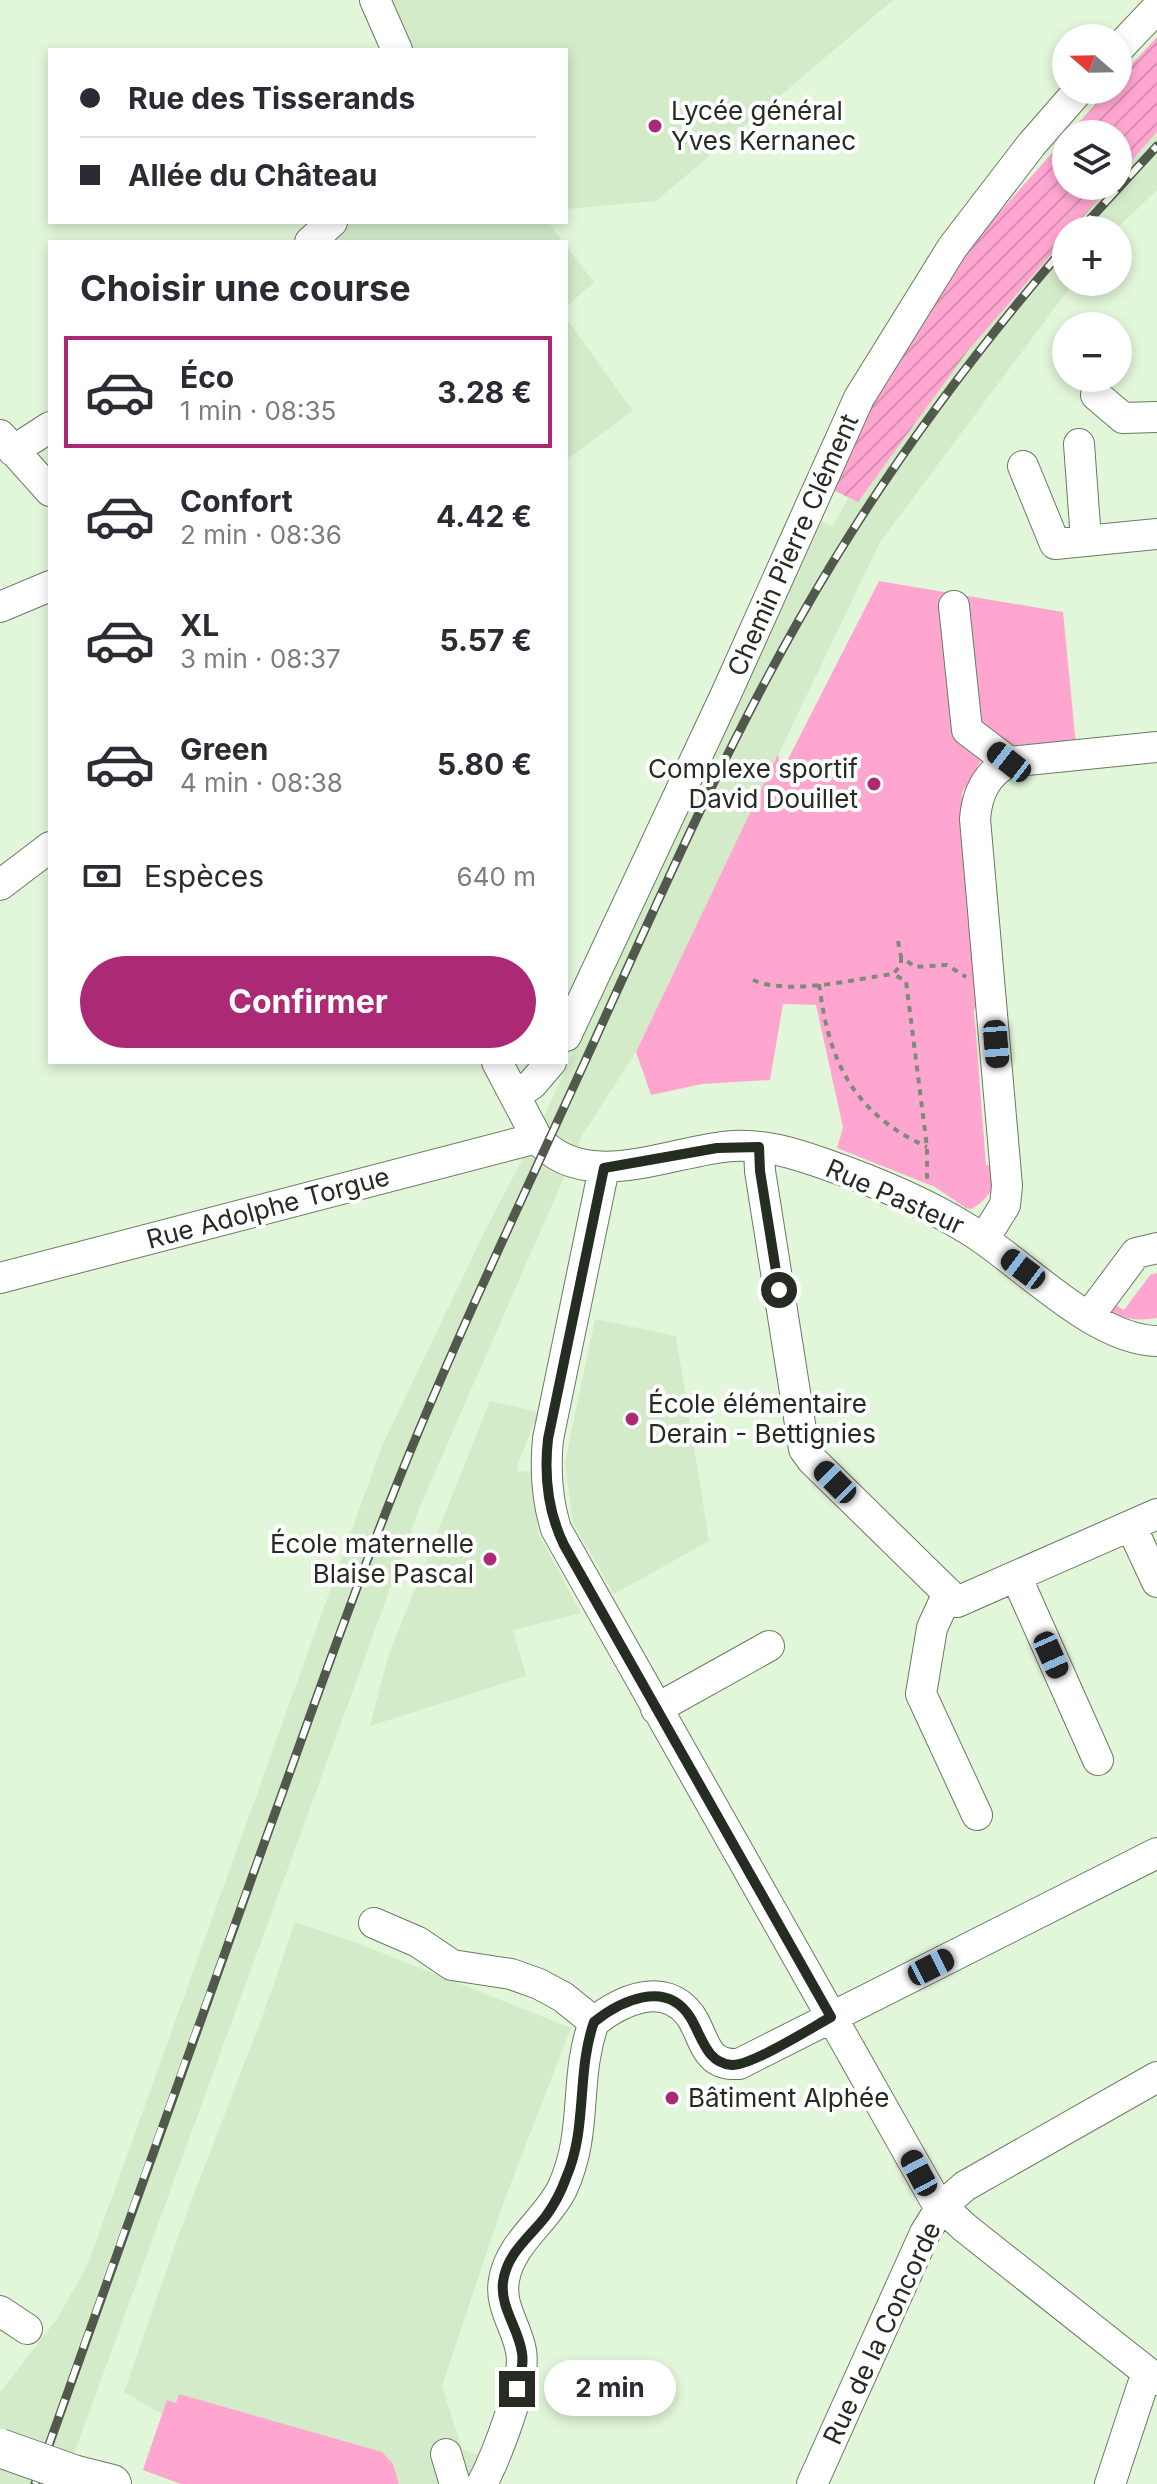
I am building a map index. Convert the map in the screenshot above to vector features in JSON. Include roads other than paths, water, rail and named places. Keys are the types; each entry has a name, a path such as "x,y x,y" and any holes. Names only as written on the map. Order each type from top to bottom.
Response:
{"main road":[{"path":"0,2448 86,2479 112,2484"}],"street":[{"path":"375,0 396,48"},
{"path":"1132,34 1157,8"},
{"name":"Chemin Pierre Clément","path":"568,1032 726,694 859,398 952,248 1020,159 1067,104"},
{"path":"312,240 330,224"},
{"path":"1096,395 1123,418 1157,417"},
{"path":"48,428 7,443 48,489"},
{"path":"1079,444 1086,540"},
{"path":"1023,466 1055,544 1157,534"},
{"path":"0,607 48,587"},
{"path":"954,606 967,730 1009,762"},
{"path":"984,1239 1001,1215 1007,1196 976,836 976,806 983,785 1009,762 1157,747"},
{"path":"0,885 48,849"},
{"path":"498,1064 537,1138 546,1148 583,1166 604,1168"},
{"path":"515,1096 532,1084 549,1064"},
{"name":"Rue Adolphe Torgue","path":"0,1278 537,1138"},
{"path":"759,1147 760,1171 804,1449 812,1460 957,1602 1144,1520 1157,1582"},
{"name":"Rue Pasteur","path":"604,1168 717,1148 759,1147 823,1163 919,1201 984,1239 1089,1316 1124,1336 1157,1341"},
{"name":"Rue de la Concorde","path":"604,1168 548,1439 546,1464 553,1520 656,1709 925,2184 941,2207 925,2233 812,2484"},
{"path":"1089,1316 1136,1253 1157,1248"},
{"path":"1016,1576 1098,1760"},
{"path":"948,1593 932,1628 921,1694 977,1815"},
{"path":"656,1709 769,1646"},
{"path":"482,2484 523,2365 518,2338 504,2300 505,2274 516,2251 554,2204 573,2163 581,2123 583,2065 594,2022 629,2000 640,1996 662,1997 689,2015 713,2058 730,2065 747,2062 1157,1853"},
{"path":"374,1923 407,1937 452,1965 511,1974 539,1984 563,1997 594,2022"},
{"path":"1110,2484 1152,2376 941,2207 970,2183 1157,2077"},
{"path":"0,2311 27,2329"},
{"path":"446,2454 455,2484"}],"railway":[{"path":"1093,216 1157,146"},
{"path":"35,2484 378,1531 462,1330 659,898 740,730 828,570 923,426 1052,263"}],"place":[{"name":"Lycée général Yves Kernanec","path":"655,126"},
{"name":"Complexe sportif David Douillet","path":"874,784"},
{"name":"École élémentaire Derain - Bettignies","path":"632,1419"},
{"name":"École maternelle Blaise Pascal","path":"490,1559"},
{"name":"Bâtiment Alphée","path":"672,2098"}]}
